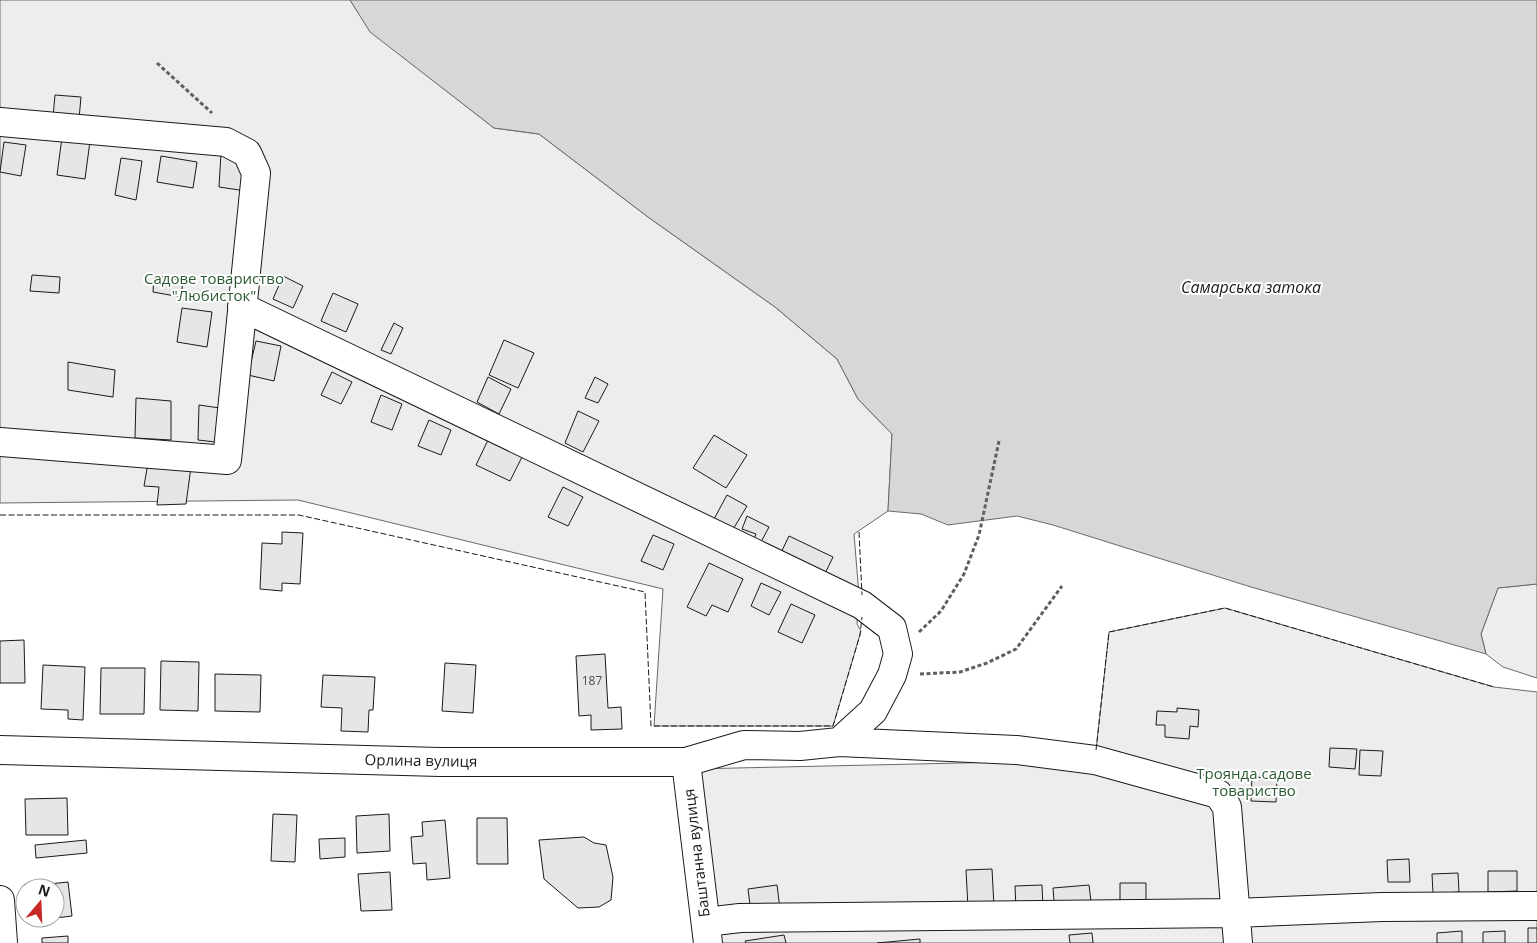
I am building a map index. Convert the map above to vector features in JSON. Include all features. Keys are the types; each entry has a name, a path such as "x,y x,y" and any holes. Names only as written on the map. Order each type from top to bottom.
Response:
{"street":[{"path":"0,122 226,142 247,153 256,173 227,460 0,442"},
{"path":"242,307 862,606 892,628 895,665 873,711 839,742"},
{"name":"Орлина вулиця","path":"0,750 440,762 686,762 744,745 800,746 839,742 1016,750 1095,760 1218,794 1226,807 1238,943"},
{"name":"Баштанна вулиця","path":"686,762 707,932"},
{"path":"0,900 3,943"},
{"path":"707,932 740,918 1235,913 1382,907 1537,906"}],"path":[{"path":"157,63 227,127 226,142"},
{"path":"895,665 923,628 941,611 964,574 979,535 999,441"},
{"path":"895,665 960,672 1016,650 1062,586"}],"shaded area":[{"name":"Садове товариство \"Любисток\"","path":"0,0 350,0 371,32 494,128 539,134 648,217 775,307 837,359 858,399 892,434 888,511 854,534 859,595 857,624 861,631 833,726 654,726 663,589 298,500 0,503"},
{"path":"1537,584 1537,678 1503,667 1486,654 1481,634 1498,588"},
{"name":"Троянда садове товариство","path":"1225,608 1494,687 1537,692 1537,943 714,943 691,769 1095,760 1109,632"}],"water":[{"name":"Самарська затока","path":"350,0 1537,0 1537,584 1498,588 1481,634 1486,654 1251,587 1053,525 1017,516 948,525 921,514 888,511 892,434 858,399 837,359 775,307 648,217 539,134 494,128 370,32"}],"building":[{"path":"55,95 81,97 79,119 53,117"},
{"path":"62,137 90,141 85,179 57,175"},
{"path":"4,142 26,145 21,176 0,172"},
{"path":"221,153 246,159 246,191 219,187"},
{"path":"161,156 197,162 193,188 157,182"},
{"path":"121,158 142,161 136,200 115,195"},
{"path":"32,275 60,277 59,293 30,291"},
{"path":"154,275 183,281 181,297 153,292"},
{"path":"283,276 303,286 293,308 273,299"},
{"path":"333,293 358,304 346,332 321,321"},
{"path":"182,308 212,312 207,347 177,342"},
{"path":"394,323 403,328 391,354 381,350"},
{"path":"504,340 534,353 518,388 489,375"},
{"path":"256,341 281,346 274,381 248,375"},
{"path":"68,362 115,370 113,397 68,390"},
{"path":"332,372 352,382 341,404 321,395"},
{"path":"488,377 511,389 499,414 477,402"},
{"path":"595,377 608,384 598,403 585,398"},
{"path":"381,395 402,404 392,430 371,422"},
{"path":"136,398 171,401 171,440 135,438"},
{"path":"199,405 227,409 224,443 198,440"},
{"path":"578,411 599,421 583,452 565,443"},
{"path":"429,420 451,430 441,455 418,446"},
{"path":"714,435 747,455 726,488 693,468"},
{"path":"489,438 523,455 510,481 476,465"},
{"path":"148,463 191,467 186,504 157,505 159,487 144,486"},
{"path":"563,487 583,497 568,526 548,517"},
{"path":"727,495 747,506 732,531 714,519"},
{"path":"747,516 769,527 761,542 754,539 756,534 742,529"},
{"path":"282,532 303,533 300,584 282,583 282,591 260,589 262,543 282,544"},
{"path":"653,535 674,544 663,570 641,561"},
{"path":"789,536 833,557 821,582 777,561"},
{"path":"709,563 743,579 728,612 712,605 706,616 687,607"},
{"path":"761,583 781,592 769,615 751,606"},
{"path":"791,604 815,615 802,643 778,632"},
{"path":"24,640 25,683 0,683 0,641"},
{"path":"605,654 608,708 621,707 622,729 591,730 591,715 579,716 576,656"},
{"path":"161,661 199,662 198,711 160,710"},
{"path":"445,663 476,665 473,713 442,711"},
{"path":"43,665 85,667 83,720 68,719 68,710 41,709"},
{"path":"101,668 145,668 144,714 100,714"},
{"path":"215,674 261,675 260,712 215,711"},
{"path":"323,675 375,677 373,710 369,710 368,732 341,731 342,708 321,707"},
{"path":"1177,708 1199,710 1198,727 1190,726 1189,739 1165,737 1165,725 1156,725 1157,711 1177,712"},
{"path":"1330,748 1357,749 1355,769 1329,767"},
{"path":"1360,750 1383,751 1381,776 1359,775"},
{"path":"1252,777 1277,778 1276,802 1251,801"},
{"path":"67,798 68,835 26,835 25,799"},
{"path":"273,814 297,815 295,862 271,861"},
{"path":"389,814 390,851 357,853 356,816"},
{"path":"477,818 507,818 508,864 477,864"},
{"path":"445,820 450,878 427,880 426,863 413,864 411,837 423,836 422,822"},
{"path":"584,837 594,843 606,845 613,877 611,900 599,907 578,908 544,879 539,840"},
{"path":"345,838 345,857 320,859 319,839"},
{"path":"86,840 87,853 36,858 35,845"},
{"path":"1409,859 1410,882 1388,882 1387,860"},
{"path":"992,869 994,907 968,908 966,870"},
{"path":"1488,871 1517,871 1517,891 1488,892"},
{"path":"390,872 392,910 361,911 358,874"},
{"path":"1458,873 1459,892 1433,894 1432,874"},
{"path":"65,882 68,882 72,916 65,917"},
{"path":"1120,883 1146,883 1146,904 1120,905"},
{"path":"777,885 780,909 751,913 748,889"},
{"path":"1042,885 1043,908 1016,909 1015,886"},
{"path":"1089,885 1092,910 1055,913 1053,888"},
{"path":"1528,928 1537,928 1537,943 1528,943"},
{"path":"1462,931 1462,943 1437,943 1437,933"},
{"path":"1505,931 1505,943 1483,943 1483,932"},
{"path":"1092,933 1093,943 1070,943 1069,935"},
{"path":"784,935 786,943 746,943 745,941"},
{"path":"68,936 68,943 42,943 42,938"},
{"path":"920,939 920,943 877,943"}],"fence":[{"path":"0,515 299,515 645,592 651,726 833,726 860,635 862,617"},
{"path":"859,532 862,595"},
{"path":"1096,750 1109,632 1225,608 1494,687"}]}
